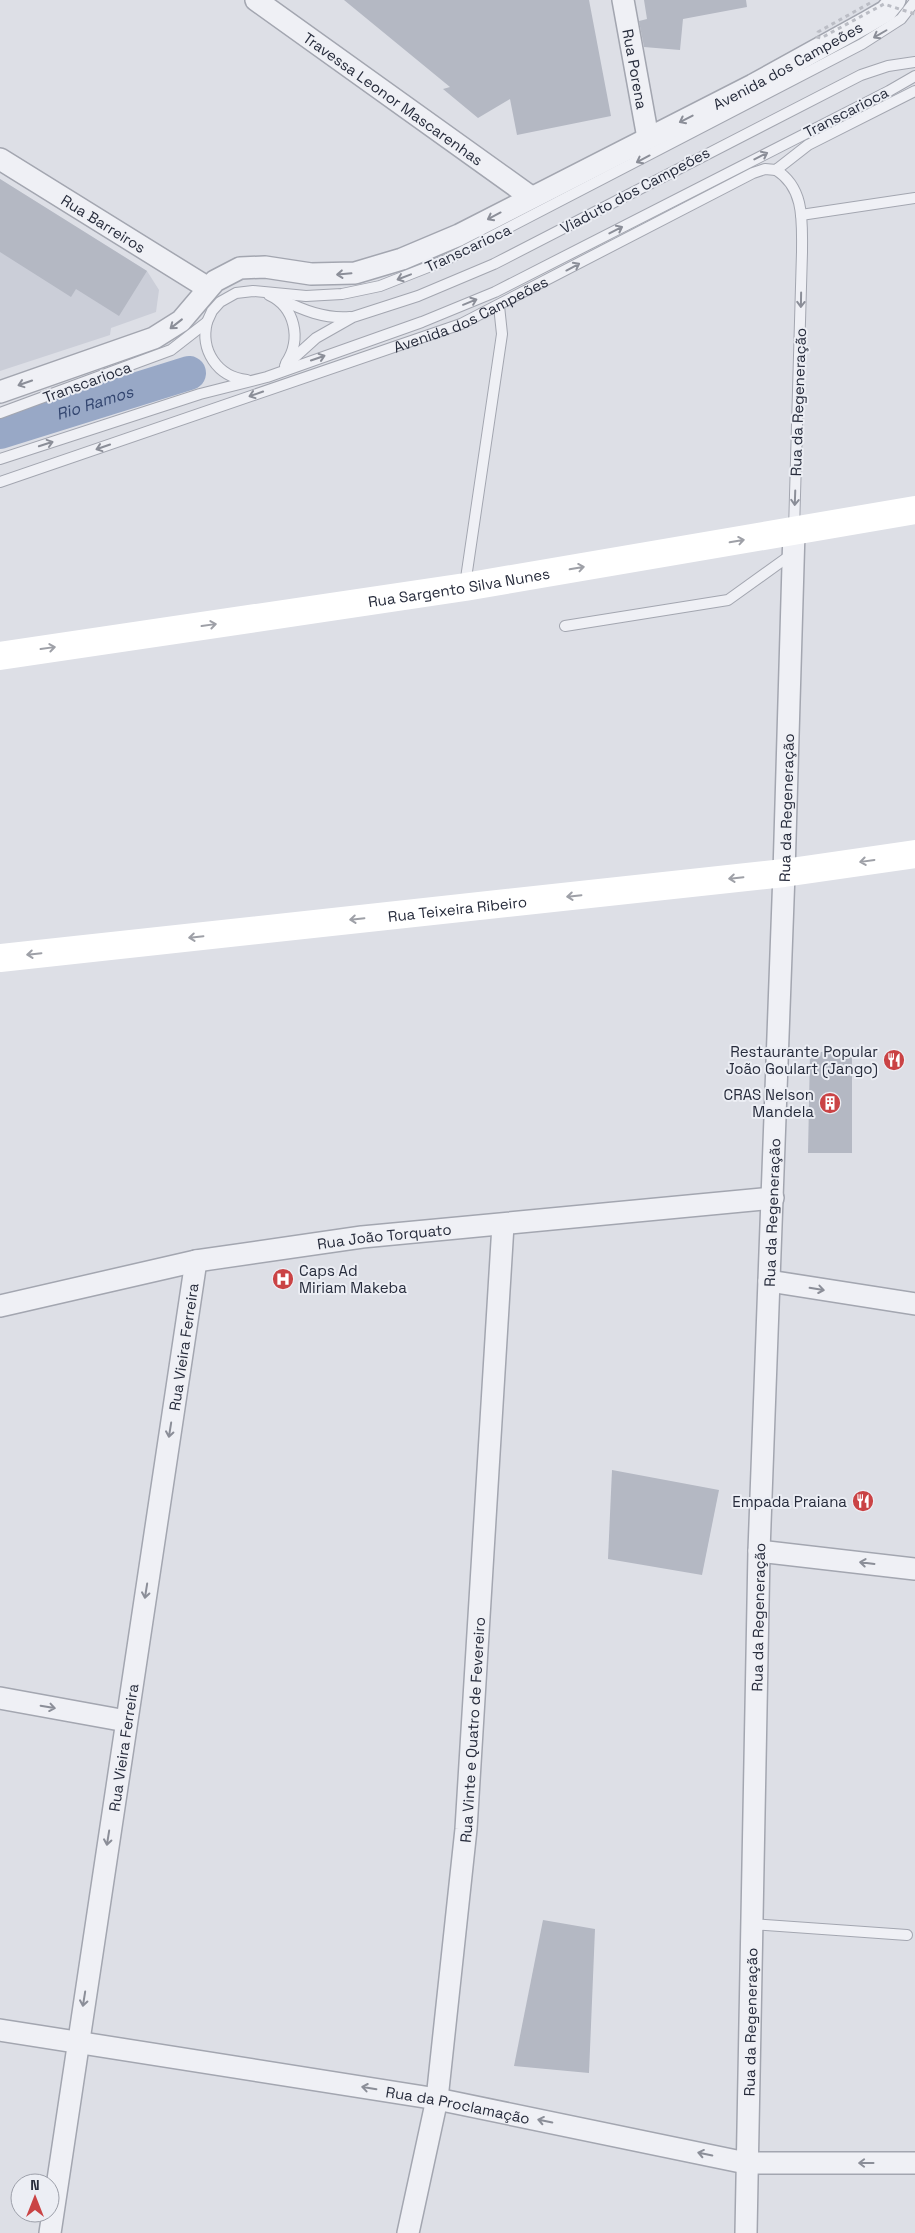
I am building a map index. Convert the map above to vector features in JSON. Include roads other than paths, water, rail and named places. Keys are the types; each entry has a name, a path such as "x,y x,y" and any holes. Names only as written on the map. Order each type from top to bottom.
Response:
{"street":[{"name":"Travessa Leonor Mascarenhas","path":"256,0 531,197"},
{"name":"Rua Porena","path":"623,0 648,138"},
{"name":"Avenida dos Campeões","path":"0,392 154,338 217,293 228,273 240,268 253,266 301,273 336,275 355,273 378,267 459,236 867,22 886,11 895,0"},
{"name":"Rua Barreiros","path":"0,159 217,293"},
{"name":"Rua Sargento Silva Nunes","path":"0,656 465,587 794,542 915,510"},
{"name":"Rua da Regeneração","path":"746,2233 759,1551 773,1198 794,542"},
{"name":"Rua Teixeira Ribeiro","path":"0,958 784,873 915,854"},
{"name":"Rua João Torquato","path":"0,1306 196,1261 362,1237 773,1198"},
{"name":"Rua Vinte e Quatro de Fevereiro","path":"408,2233 436,2099 466,1829 503,1225"},
{"name":"Rua Vieira Ferreira","path":"50,2233 77,2042 196,1261"},
{"path":"769,1281 915,1304"},
{"path":"759,1551 915,1569"},
{"path":"0,1698 126,1722"},
{"name":"Rua da Proclamação","path":"0,2030 436,2099 746,2163 915,2163"}],"lane":[{"name":"Transcarioca","path":"0,413 159,356 186,340 207,322 217,293 246,291 319,296 355,292 400,279 446,260 862,44 901,19 915,1"},
{"name":"Viaduto dos Campeões","path":"353,317 446,285 494,264 857,77 888,66 915,62"},
{"name":"Transcarioca","path":"0,459 200,394 272,375 422,322 495,292 915,76"},
{"name":"Avenida dos Campeões","path":"0,482 461,324 753,173 765,169 776,170 808,145 915,91"},
{"name":"Rua da Regeneração","path":"776,170 792,184 797,194 801,215 802,252 794,542"},
{"path":"801,215 915,198"},
{"path":"264,293 313,314 330,317 353,317"},
{"path":"264,293 283,305 289,312 294,328 295,339 291,355 285,364 272,375"},
{"path":"465,587 502,334 499,306"},
{"path":"272,375 288,365 316,338 353,317"},
{"path":"207,322 206,345 216,365 235,378 255,380"},
{"path":"565,626 728,600 794,542"},
{"path":"751,1924 906,1935"}],"waterway":[{"name":"Rio Ramos","path":"0,432 189,373"}],"place":[{"name":"Restaurante Popular João Goulart (Jango)","path":"894,1060"},
{"name":"CRAS Nelson Mandela","path":"830,1103"},
{"name":"Caps Ad Miriam Makeba","path":"283,1279"},
{"name":"Empada Praiana","path":"863,1501"}]}
